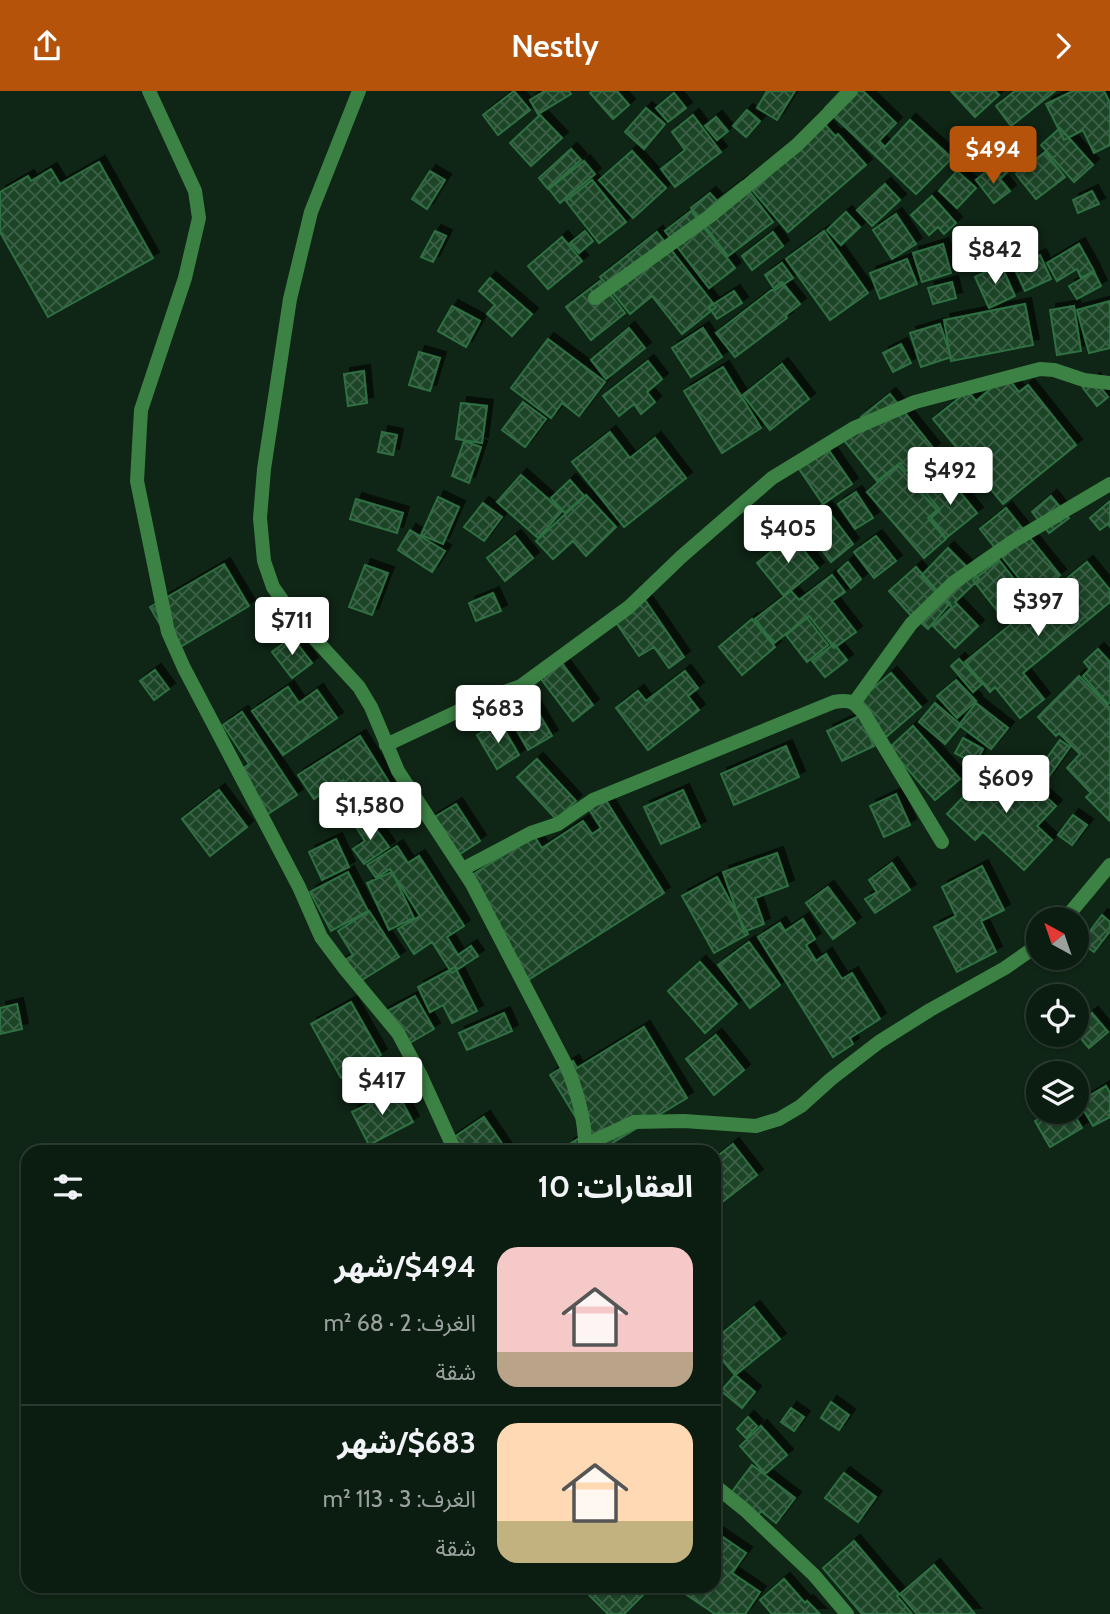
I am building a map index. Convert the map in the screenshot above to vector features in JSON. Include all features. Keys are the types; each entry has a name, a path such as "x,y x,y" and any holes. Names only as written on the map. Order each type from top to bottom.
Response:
{"street":[{"path":"149,91 195,191 199,218 186,278 141,410 137,481 167,632 299,887 321,937 398,1033 420,1073 452,1145"},
{"path":"359,91 311,212 290,299 264,469 260,518 264,561 273,587 292,614 359,687 398,771 463,869 567,1067 581,1112 585,1145"},
{"path":"595,298 710,216 797,145 851,91"},
{"path":"386,745 521,686 629,607 681,557 772,478 854,428 915,402 1040,369 1054,370 1084,380 1110,383"},
{"path":"854,703 919,615 953,583 1012,542 1110,484"},
{"path":"463,869 531,833 558,824 593,800 834,702 848,700 865,715 942,842"},
{"path":"1075,907 1110,865"},
{"path":"591,1145 634,1122 684,1121 756,1126 779,1119 801,1106 878,1042 1026,953"},
{"path":"721,1491 805,1567 846,1614"}],"building":[{"path":"514,91 530,110 498,135 483,115"},
{"path":"545,91 569,91 571,94 538,114 530,100"},
{"path":"617,91 629,105 613,119 590,93"},
{"path":"767,91 795,91 777,120 757,108"},
{"path":"841,91 863,91 896,123 879,141 885,147 910,120 952,158 916,194 825,108"},
{"path":"951,91 995,91 999,95 975,117"},
{"path":"1015,91 1055,91 1011,126 996,106"},
{"path":"1073,91 1104,91 1110,103 1110,145 1094,153 1083,130 1064,140 1046,104"},
{"path":"674,93 686,108 668,122 656,108"},
{"path":"646,108 665,124 644,149 625,132"},
{"path":"747,110 760,121 746,137 733,126"},
{"path":"540,115 562,138 531,166 510,143"},
{"path":"693,115 721,152 675,187 661,169 685,150 672,132"},
{"path":"716,117 728,131 717,140 705,126"},
{"path":"820,119 835,136 838,134 866,165 788,232 746,183"},
{"path":"1060,128 1093,165 1074,182 1041,145"},
{"path":"996,134 1020,160 1001,178 977,152"},
{"path":"571,149 581,160 548,189 539,178"},
{"path":"632,151 666,188 633,218 599,180"},
{"path":"1045,152 1065,177 1036,199 1016,174"},
{"path":"584,161 595,174 560,203 549,189"},
{"path":"99,162 153,258 48,317 0,232 0,192 28,176 31,181 51,169 60,184"},
{"path":"991,168 1010,191 994,203 976,180"},
{"path":"430,171 445,180 427,209 412,199"},
{"path":"957,171 976,188 957,208 939,191"},
{"path":"592,180 626,222 599,243 566,201"},
{"path":"742,182 773,222 728,256 691,208 710,193 717,201"},
{"path":"885,184 900,200 872,226 857,210"},
{"path":"1092,191 1099,204 1078,213 1073,200"},
{"path":"932,196 956,223 944,234 938,227 929,235 911,215"},
{"path":"691,211 735,268 709,288 665,231"},
{"path":"846,212 860,227 841,245 827,230"},
{"path":"896,214 916,244 892,259 873,230"},
{"path":"435,231 446,236 433,262 421,257"},
{"path":"585,231 593,241 579,253 570,243"},
{"path":"824,231 868,293 830,320 786,259"},
{"path":"657,232 716,307 682,334 652,296 630,314 600,277"},
{"path":"773,232 783,246 752,270 742,256"},
{"path":"562,237 582,261 548,289 528,266"},
{"path":"943,244 951,273 922,282 913,253"},
{"path":"1079,244 1094,271 1081,278 1077,269 1057,281 1047,263"},
{"path":"1040,255 1051,279 1025,291 1014,267"},
{"path":"907,259 917,284 880,299 870,273"},
{"path":"782,263 793,278 775,290 765,275"},
{"path":"1001,265 1015,296 989,308 975,277"},
{"path":"1094,272 1101,286 1077,299 1069,286"},
{"path":"490,278 532,314 512,336 487,314 495,305 479,291"},
{"path":"600,281 625,313 591,340 566,307"},
{"path":"782,282 800,304 786,315 787,318 735,357 716,333"},
{"path":"952,282 956,298 933,304 928,288"},
{"path":"734,291 742,303 717,319 709,307"},
{"path":"1110,301 1110,348 1089,353 1077,310"},
{"path":"1025,304 1033,345 951,361 944,320"},
{"path":"452,306 480,321 466,347 438,331"},
{"path":"1074,306 1081,351 1057,355 1050,310"},
{"path":"940,324 951,357 921,367 910,333"},
{"path":"629,328 645,348 606,379 591,360"},
{"path":"703,328 722,357 691,377 672,348"},
{"path":"548,339 605,382 579,416 562,403 551,418 511,388"},
{"path":"901,344 911,363 893,372 883,353"},
{"path":"419,352 440,358 430,391 409,385"},
{"path":"648,361 662,379 647,392 655,402 641,414 634,404 619,416 603,396"},
{"path":"782,364 809,399 770,430 743,395"},
{"path":"723,367 761,428 722,453 684,391"},
{"path":"364,371 367,403 348,406 344,374"},
{"path":"1006,376 1019,392 1028,385 1076,445 1003,504 933,419 968,391 976,401"},
{"path":"1094,379 1108,397 1097,406 1083,388"},
{"path":"890,394 934,449 906,471 900,463 877,481 842,438 864,421 861,417"},
{"path":"523,402 546,419 525,447 502,430"},
{"path":"461,403 487,406 482,443 456,439"},
{"path":"382,432 397,435 393,455 378,452"},
{"path":"610,432 630,458 655,438 686,478 624,527 572,462"},
{"path":"464,441 481,447 469,483 452,476"},
{"path":"828,449 852,484 823,504 799,469"},
{"path":"898,465 937,510 928,518 946,539 924,558 867,492"},
{"path":"521,475 562,511 538,538 497,502"},
{"path":"947,476 977,513 946,538 931,518 940,510 926,493"},
{"path":"570,480 584,496 565,513 551,498"},
{"path":"856,492 873,518 855,529 838,504"},
{"path":"586,495 616,527 586,556 573,541 553,559 536,541"},
{"path":"1051,496 1069,518 1049,533 1032,512"},
{"path":"438,497 459,507 443,544 421,535"},
{"path":"356,499 403,513 397,533 350,519"},
{"path":"1110,501 1110,527 1108,524 1100,530 1090,518"},
{"path":"483,503 502,517 484,541 464,527"},
{"path":"823,504 853,544 831,562 800,522"},
{"path":"1006,508 1060,575 1034,597 980,529"},
{"path":"410,530 445,551 432,572 398,550"},
{"path":"791,535 818,568 784,596 757,563"},
{"path":"515,536 533,558 505,581 487,558"},
{"path":"876,536 896,561 874,578 854,552"},
{"path":"948,548 979,579 955,602 978,626 955,648 933,626 952,607 921,576"},
{"path":"999,560 1025,593 999,613 973,580"},
{"path":"848,562 861,579 851,588 838,571"},
{"path":"1087,562 1110,590 1110,602 1023,673 1044,699 1020,718 995,687 990,692 965,662"},
{"path":"224,564 249,606 175,650 150,607"},
{"path":"365,565 388,573 372,615 349,607"},
{"path":"916,567 941,595 914,619 889,591"},
{"path":"832,575 845,592 832,601 856,632 834,648 809,616 774,643 755,619 791,591 799,600"},
{"path":"493,593 501,611 476,621 469,603"},
{"path":"941,596 950,603 928,629 919,621"},
{"path":"645,600 684,657 669,668 654,647 639,656 615,621"},
{"path":"807,618 828,645 807,662 786,635"},
{"path":"752,619 775,647 742,675 719,647"},
{"path":"292,637 312,663 292,678 272,652"},
{"path":"834,644 847,660 825,677 812,661"},
{"path":"1098,649 1110,662 1108,704 1083,676 1090,669 1084,662"},
{"path":"556,655 593,705 573,721 535,671"},
{"path":"959,659 982,684 973,692 951,666"},
{"path":"155,670 169,689 154,700 140,681"},
{"path":"685,671 698,688 688,696 699,710 648,750 616,708 638,691 646,701"},
{"path":"891,673 921,707 886,737 856,703"},
{"path":"1079,676 1110,708 1110,821 1086,797 1091,793 1067,768 1080,754 1059,733 1056,736 1038,717"},
{"path":"956,680 976,701 957,718 937,696"},
{"path":"288,687 299,703 317,690 337,718 283,755 252,711"},
{"path":"532,702 552,736 528,750 508,715"},
{"path":"935,703 961,725 945,744 919,722"},
{"path":"976,703 1008,728 991,749 959,725"},
{"path":"242,712 297,795 263,817 235,774 249,764 223,725"},
{"path":"859,716 874,746 842,761 827,731"},
{"path":"500,722 519,755 497,769 477,735"},
{"path":"913,726 960,779 935,800 889,748"},
{"path":"360,736 395,792 364,812 343,780 314,799 298,775"},
{"path":"963,738 983,749 975,764 955,753"},
{"path":"1060,740 1070,747 1047,779 1037,772"},
{"path":"786,746 799,777 734,805 721,774"},
{"path":"537,759 576,801 556,819 517,777"},
{"path":"1005,766 1025,784 1028,780 1056,806 1037,826 1052,840 1024,870 983,832 975,840 947,814 985,774 992,780"},
{"path":"219,790 247,827 210,856 182,819"},
{"path":"683,790 700,827 661,844 644,807"},
{"path":"896,794 910,825 884,837 870,806"},
{"path":"605,799 664,893 528,980 464,880 534,836 542,848 583,821 592,834 601,828 589,809"},
{"path":"456,804 480,841 452,859 428,821"},
{"path":"1073,815 1087,825 1072,845 1058,835"},
{"path":"368,818 389,847 364,864 353,849 365,841 356,827"},
{"path":"336,839 349,867 322,880 309,852"},
{"path":"397,846 408,863 419,856 464,926 447,937 458,955 471,946 478,956 452,973 432,942 414,954 398,929 420,916 390,869 376,878 367,865"},
{"path":"777,853 788,886 755,898 764,924 744,932 723,872"},
{"path":"892,863 910,890 875,913 865,899 877,892 869,880"},
{"path":"982,866 1004,910 981,921 996,952 957,972 934,927 956,916 942,887"},
{"path":"348,872 368,911 331,931 310,892"},
{"path":"392,872 414,918 389,930 367,883"},
{"path":"717,877 748,934 714,953 682,896"},
{"path":"828,887 855,923 833,939 806,903"},
{"path":"369,911 399,957 354,985 340,963 353,955 338,931"},
{"path":"1102,915 1110,922 1110,931 1094,952 1089,949 1089,932"},
{"path":"803,919 815,939 806,945 816,961 826,954 842,979 852,973 880,1019 850,1038 853,1044 833,1057 758,937 780,923 785,931"},
{"path":"749,942 780,985 750,1008 718,965"},
{"path":"700,962 737,1004 705,1033 668,991"},
{"path":"455,967 477,1011 452,1023 443,1005 430,1012 418,987"},
{"path":"415,996 434,1029 401,1048 382,1014"},
{"path":"351,1002 381,1055 341,1078 311,1024"},
{"path":"17,1004 22,1029 0,1034 0,1008"},
{"path":"504,1013 512,1031 467,1050 459,1033"},
{"path":"1092,1013 1108,1032 1089,1048 1088,1047 1089,1015"},
{"path":"644,1027 687,1098 609,1145 568,1145 586,1134 550,1075 573,1061 577,1068"},
{"path":"716,1035 744,1070 714,1095 686,1059"},
{"path":"1106,1086 1110,1093 1110,1117 1093,1126 1089,1119 1089,1096"},
{"path":"396,1090 413,1122 369,1145 352,1112"},
{"path":"484,1117 503,1145 442,1145"},
{"path":"1037,1124 1080,1124 1082,1128 1050,1147"},
{"path":"733,1144 757,1175 721,1203 721,1153"},
{"path":"754,1307 780,1339 735,1375 721,1358 721,1334"},
{"path":"735,1375 755,1392 742,1408 721,1391"},
{"path":"831,1402 849,1415 839,1430 821,1418"},
{"path":"791,1408 804,1417 794,1431 781,1422"},
{"path":"748,1417 757,1426 746,1438 737,1429"},
{"path":"761,1426 787,1455 765,1474 740,1446"},
{"path":"752,1465 795,1498 776,1523 761,1511 756,1519 728,1497"},
{"path":"844,1473 876,1497 858,1522 825,1498"},
{"path":"721,1536 746,1553 732,1573 760,1592 745,1614 715,1614 684,1593 721,1593"},
{"path":"854,1541 899,1594 897,1596 912,1614 862,1614 823,1568"},
{"path":"934,1565 975,1614 917,1614 900,1594"},
{"path":"784,1579 805,1603 807,1601 820,1614 772,1614 760,1600"},
{"path":"587,1593 644,1594 624,1614 608,1614"}]}
